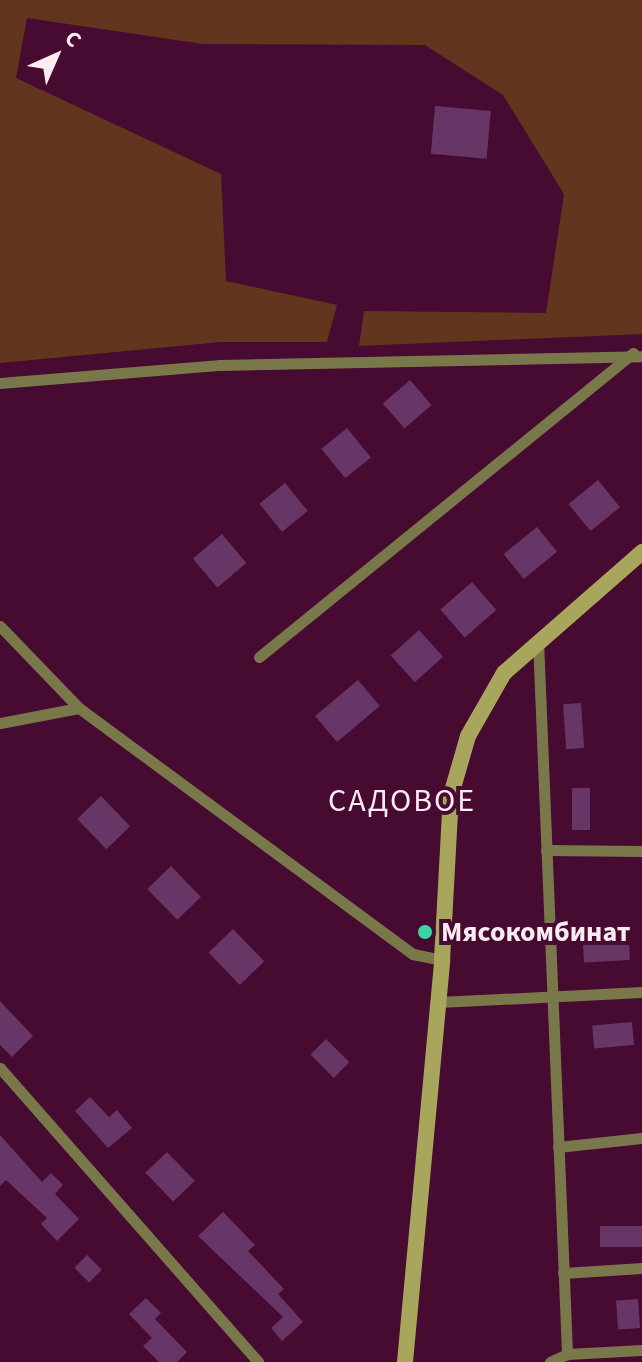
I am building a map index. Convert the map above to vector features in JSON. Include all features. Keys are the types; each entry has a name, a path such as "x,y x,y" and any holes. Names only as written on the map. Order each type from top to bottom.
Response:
{"street":[{"path":"0,383 220,365 638,355"},
{"path":"259,657 638,355"},
{"path":"405,1362 439,1002 451,795 468,736 504,673 538,639 642,552"},
{"path":"0,626 79,708 413,954 442,960"},
{"path":"538,639 567,1354"},
{"path":"0,723 79,708"},
{"path":"546,850 642,851"},
{"path":"439,1002 642,992"},
{"path":"0,1068 258,1362"},
{"path":"558,1147 642,1138"},
{"path":"563,1273 642,1268"},
{"path":"550,1362 567,1354 642,1350"}],"shaded area":[{"path":"0,0 642,0 642,334 359,346 364,311 546,313 564,194 503,95 425,45 203,44 27,18 16,78 221,174 226,281 337,305 327,342 221,342 0,363"}],"building":[{"path":"435,106 491,111 487,159 431,154"},
{"path":"410,380 432,405 404,429 383,404"},
{"path":"347,428 371,458 345,478 321,449"},
{"path":"598,480 620,507 590,531 568,504"},
{"path":"285,483 308,511 282,532 259,504"},
{"path":"537,527 557,552 524,579 504,554"},
{"path":"222,534 246,563 217,588 193,558"},
{"path":"472,582 496,610 465,637 440,610"},
{"path":"419,630 443,657 415,682 391,655"},
{"path":"358,680 380,706 337,742 315,716"},
{"path":"581,703 584,748 566,749 563,704"},
{"path":"572,788 590,788 590,830 572,830"},
{"path":"101,796 130,826 106,849 77,819"},
{"path":"171,866 201,897 177,920 147,889"},
{"path":"233,929 264,961 240,985 209,953"},
{"path":"629,942 630,960 584,962 583,944"},
{"path":"0,1001 33,1036 12,1057 0,1045"},
{"path":"632,1022 634,1045 594,1048 592,1025"},
{"path":"326,1039 349,1062 334,1078 310,1055"},
{"path":"90,1097 109,1117 117,1110 132,1128 108,1148 75,1111"},
{"path":"0,1135 42,1182 51,1173 63,1185 55,1194 79,1219 57,1241 41,1224 47,1218 6,1180 0,1186"},
{"path":"167,1152 195,1181 173,1202 145,1173"},
{"path":"223,1212 255,1245 248,1251 284,1289 278,1294 303,1322 282,1341 271,1328 283,1317 198,1236"},
{"path":"600,1226 642,1226 642,1247 600,1247"},
{"path":"87,1255 102,1270 89,1283 74,1268"},
{"path":"146,1298 161,1313 155,1319 187,1352 177,1362 159,1362 143,1346 152,1338 129,1314"},
{"path":"638,1299 640,1328 618,1329 616,1301"}],"place":[{"name":"Мясокомбинат","path":"425,932"}],"district":[{"name":"САДОВОЕ","path":"402,801"}]}
